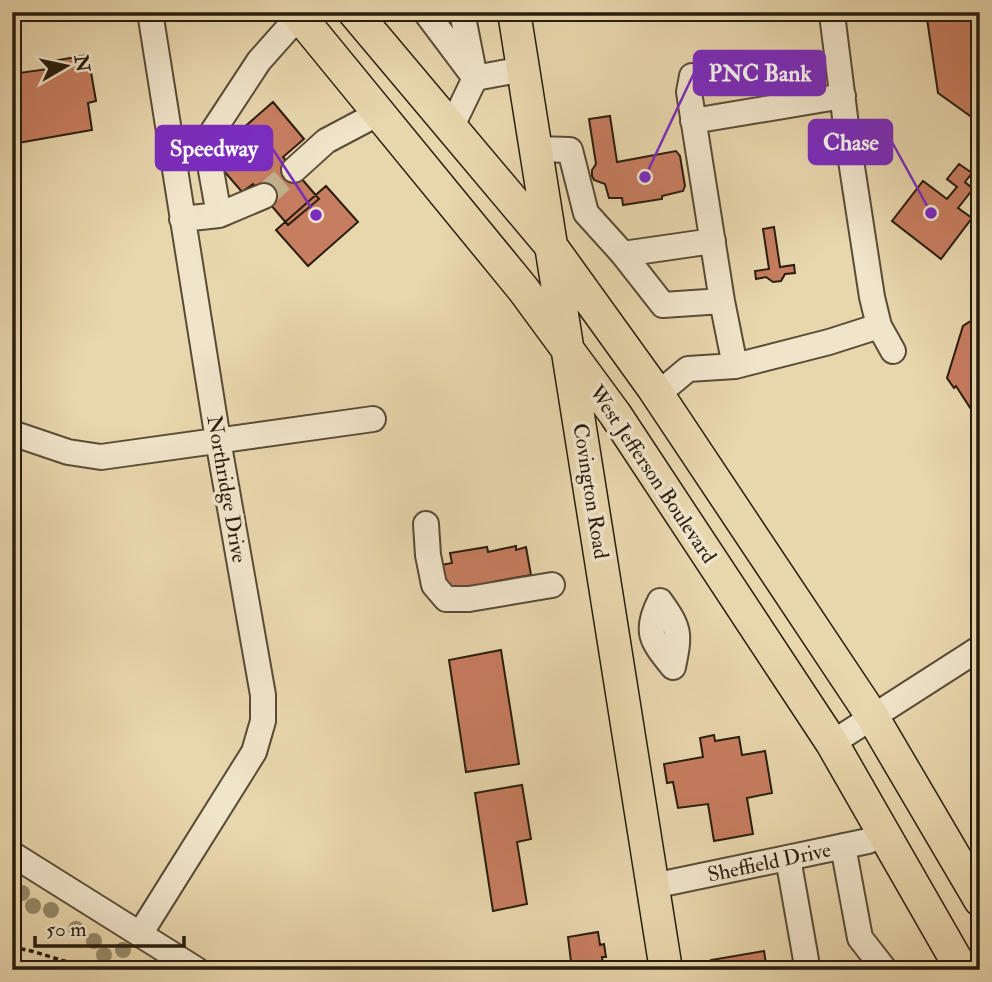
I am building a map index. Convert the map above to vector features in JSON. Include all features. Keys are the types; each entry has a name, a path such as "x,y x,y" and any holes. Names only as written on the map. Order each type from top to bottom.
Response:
{"main road":[{"path":"354,12 551,246 658,394 872,716 980,900"},
{"name":"Covington Road","path":"514,12 666,970"},
{"name":"West Jefferson Boulevard","path":"297,14 523,289 654,471 832,743 962,970"}],"street":[{"name":"Northridge Drive","path":"140,934 254,752 263,721 263,695 218,440 150,12"},
{"path":"451,128 472,83 462,12"},
{"path":"419,13 472,83"},
{"path":"219,215 207,148 213,131 259,61 297,14"},
{"path":"833,22 862,232 879,326 893,351"},
{"path":"472,83 523,69"},
{"path":"692,76 689,92 693,121 735,366"},
{"path":"693,121 843,96"},
{"path":"293,170 326,141 379,113"},
{"path":"536,149 570,150 586,213 663,305 722,301"},
{"path":"182,219 219,215 264,196"},
{"path":"623,254 713,241"},
{"path":"658,394 688,369 735,366 879,326"},
{"path":"12,433 68,452 101,457 373,419"},
{"path":"426,524 434,585 446,599 469,599 552,585"},
{"path":"832,743 980,648"},
{"name":"Sheffield Drive","path":"653,886 868,841 884,833"},
{"path":"843,846 860,938 885,970"},
{"path":"12,854 197,970"},
{"path":"788,858 806,960"}],"path":[{"path":"12,948 28,948 100,970"}],"green space":[{"path":"12,902 19,910 21,922 12,935"}],"building":[{"path":"926,12 980,12 980,123 938,93"},
{"path":"88,55 96,101 88,103 92,130 12,144 12,74 48,69 47,62"},
{"path":"273,102 304,139 283,157 319,199 288,225 253,184 242,192 211,156"},
{"path":"610,116 617,162 676,151 680,156 685,186 683,191 662,196 662,199 623,205 622,198 609,198 605,184 594,180 592,176 596,164 589,119"},
{"path":"959,164 972,173 965,182 973,189 958,208 972,218 941,259 892,221 923,181 947,199 957,187 947,179"},
{"path":"326,186 358,222 308,266 276,230"},
{"path":"774,227 780,267 794,265 795,273 785,274 781,281 773,282 766,277 756,279 755,271 769,269 763,229"},
{"path":"980,315 980,423 956,386 954,388 947,378 963,326"},
{"path":"516,546 516,550 526,547 531,575 492,582 493,586 445,590 441,565 452,563 450,553 487,547 488,552"},
{"path":"501,650 519,764 466,772 449,660"},
{"path":"714,735 715,741 739,737 742,755 765,751 772,793 747,798 753,834 714,841 708,804 678,808 673,782 667,783 664,764 703,757 700,738"},
{"path":"522,785 531,839 517,842 527,904 493,911 475,793"},
{"path":"598,932 600,945 604,944 604,970 572,970 568,937"},
{"path":"764,951 767,970 712,970 711,960"}],"tunnel":[{"path":"264,196 294,170"}],"place":[{"name":"PNC Bank","path":"645,177"},
{"name":"Chase","path":"931,213"},
{"name":"Speedway","path":"316,215"}]}
